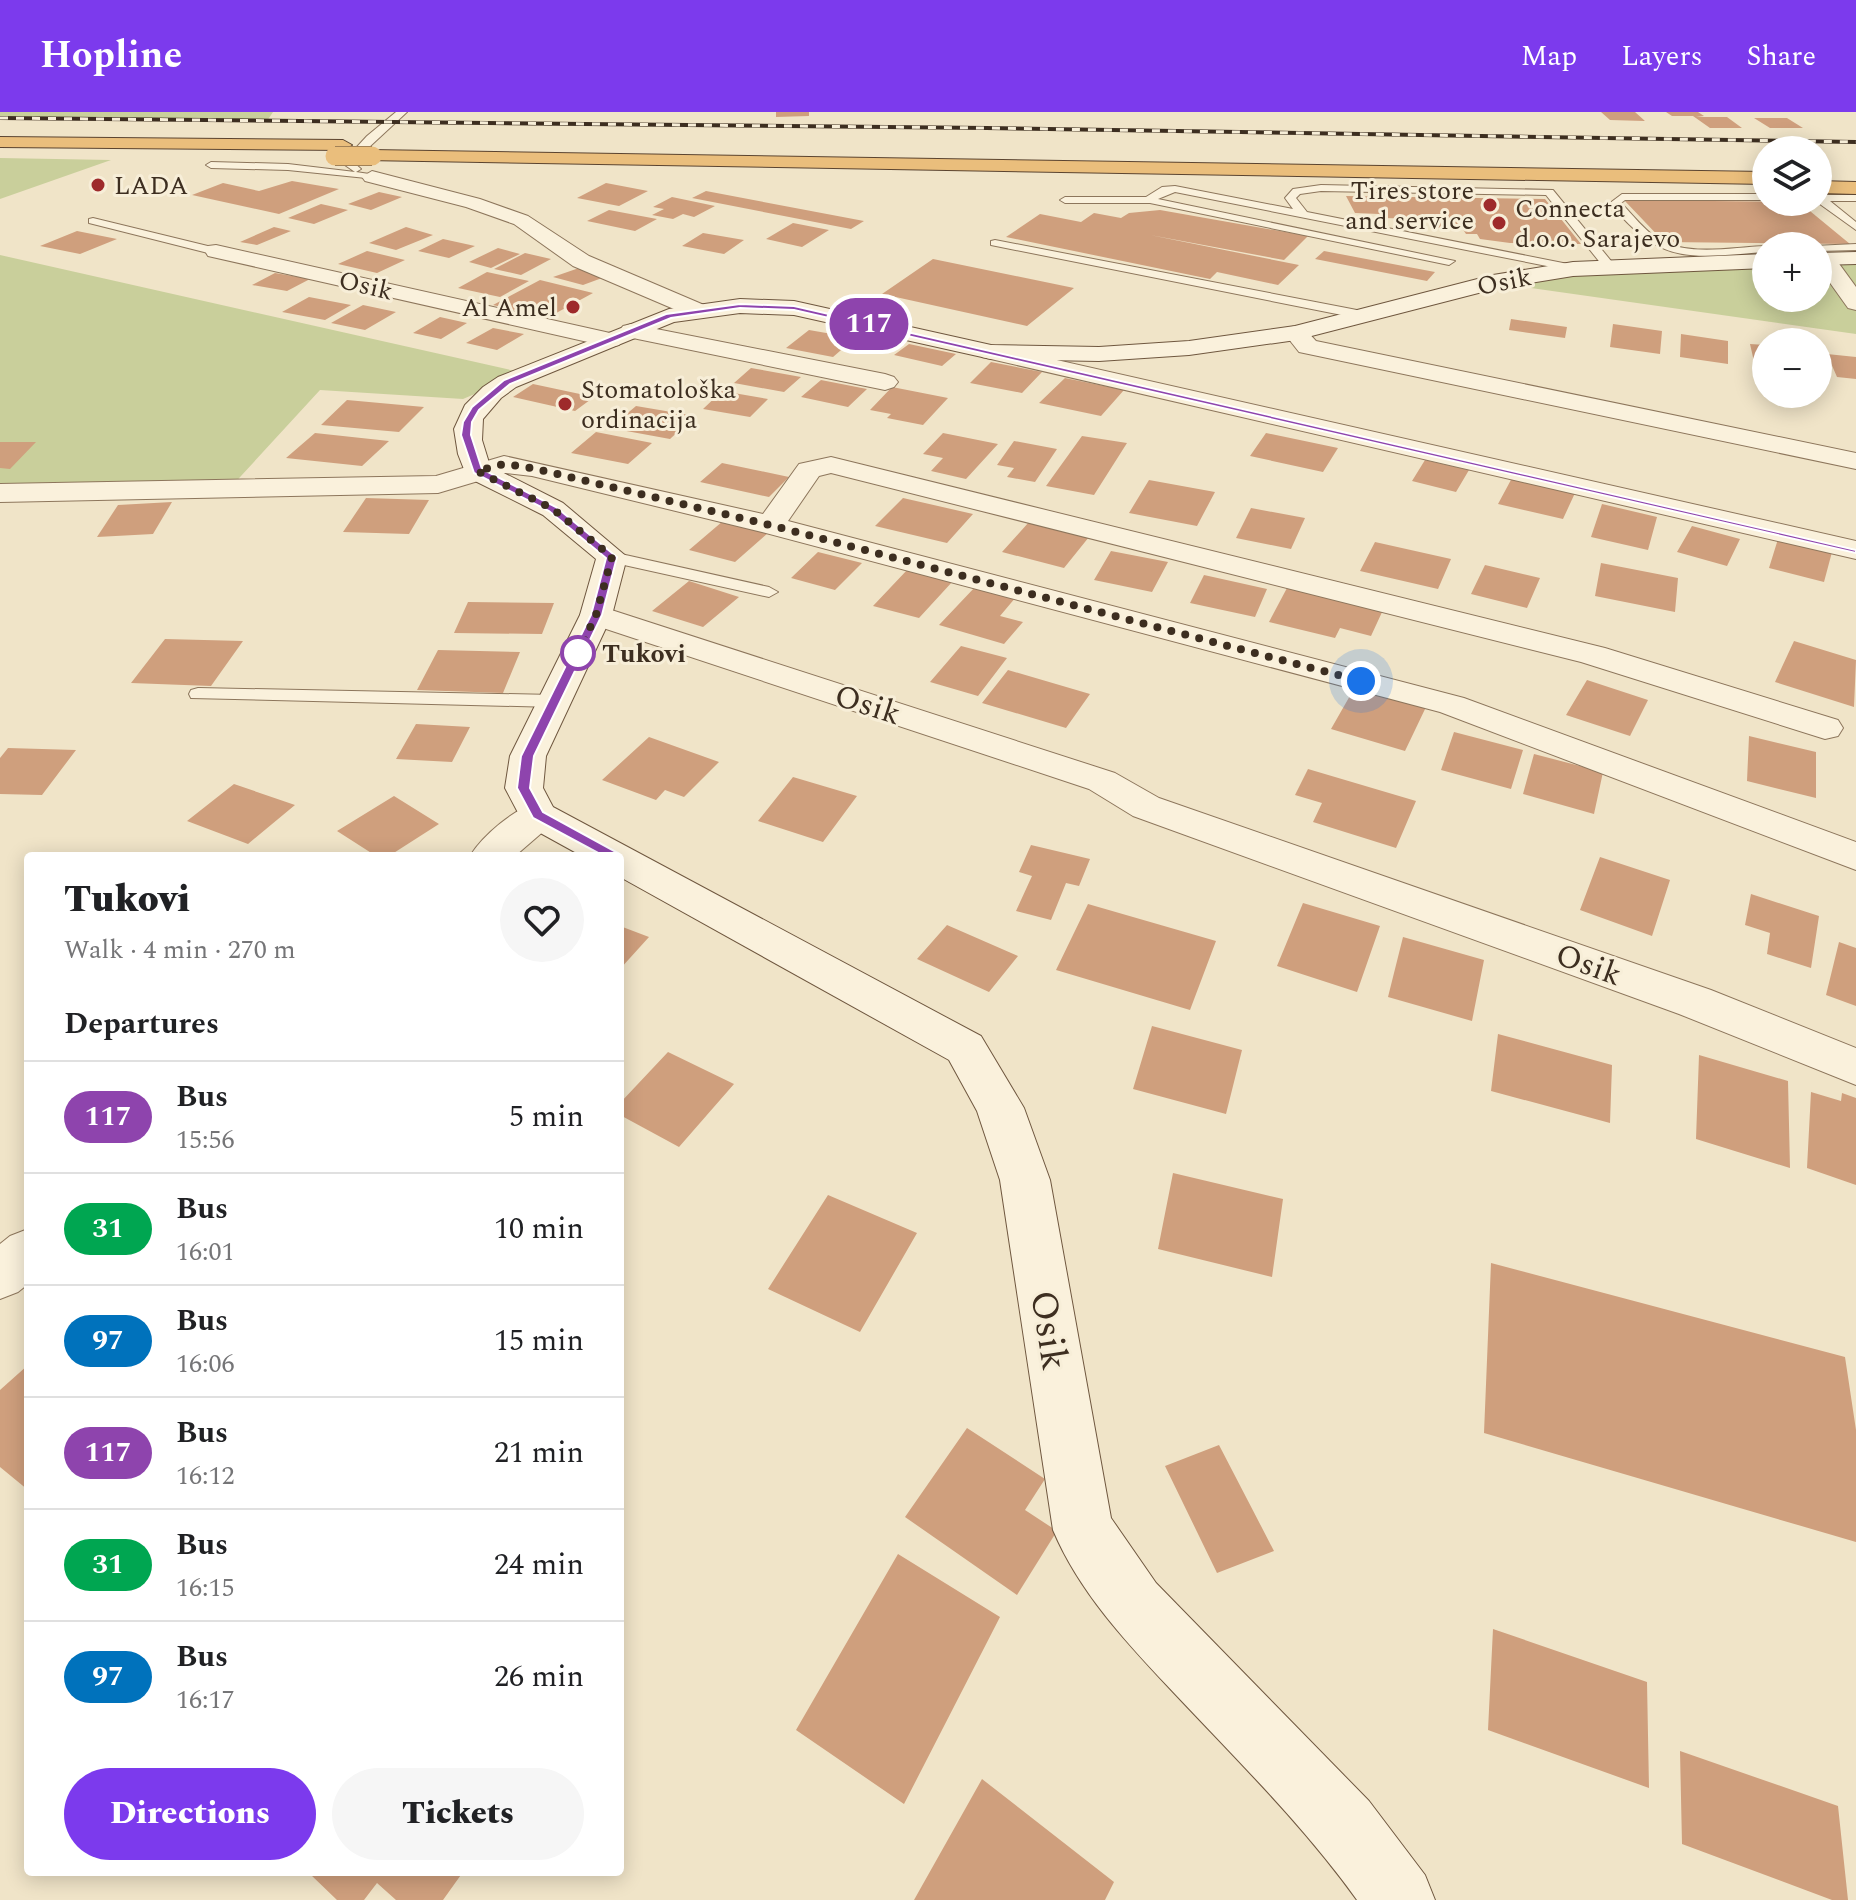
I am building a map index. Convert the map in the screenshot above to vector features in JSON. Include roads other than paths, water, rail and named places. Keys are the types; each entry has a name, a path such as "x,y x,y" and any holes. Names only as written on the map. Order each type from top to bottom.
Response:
{"highway":[{"path":"0,142 339,150 375,160 1752,170"},
{"path":"0,153 339,150"},
{"path":"1379,167 1534,158 1752,160"},
{"path":"1379,167 1752,178"},
{"path":"1379,167 1547,181 1752,186"},
{"path":"1832,170 1856,171"},
{"path":"1832,187 1856,180"},
{"path":"1832,190 1856,188"}],"street":[{"path":"375,160 473,203 521,220 581,261 696,310"},
{"name":"Osik","path":"216,251 621,336 885,382"},
{"path":"1832,257 1856,258"},
{"name":"Osik","path":"991,352 1099,354 1189,348 1296,333 1493,282 1573,269 1752,262"},
{"path":"1832,272 1856,303"},
{"name":"Osik","path":"477,471 466,435 468,422 488,396 507,382 669,316 696,310 766,305 794,308 991,352 1856,550"},
{"path":"1296,333 1308,347 1856,461"},
{"path":"1099,354 1127,385"},
{"path":"0,493 438,484 504,464 532,468 770,525 1452,705 1856,857"},
{"path":"770,525 809,470 831,465 1593,655 1825,728"},
{"path":"477,471 553,509 612,557 596,615 528,756 524,788 538,815 606,852"},
{"path":"0,511 49,493"},
{"name":"Osik","path":"596,615 1102,781 1146,807 1695,1002 1856,1067"},
{"path":"495,852 538,815"},
{"name":"Osik","path":"624,862 965,1048 1000,1108 1025,1180 1083,1530 1134,1605 1345,1825 1400,1900"},
{"path":"0,1276 24,1255"}],"lane":[{"path":"375,160 347,163 370,138 402,112"},
{"path":"211,165 288,167 375,160"},
{"path":"1302,213 1290,198 1297,191 1321,188 1549,192 1610,267"},
{"path":"1151,200 1166,189 1175,189 1573,269"},
{"path":"1832,194 1856,198"},
{"path":"1752,197 1622,197 1615,203 1653,241 1666,247 1706,251 1752,249"},
{"path":"1065,200 1151,200 1449,261"},
{"path":"1832,204 1856,227"},
{"path":"93,221 216,251"},
{"path":"995,243 1362,315"},
{"path":"1832,253 1856,247"},
{"path":"612,557 769,592"},
{"path":"198,694 554,701"}],"railway":[{"path":"0,118 986,128 1856,142"}],"place":[{"name":"LADA","path":"98,185"},
{"name":"Tires store and service","path":"1490,205"},
{"name":"Connecta d.o.o. Sarajevo","path":"1499,223"},
{"name":"Al Amel","path":"573,307"},
{"name":"Stomatološka ordinacija","path":"565,404"},
{"name":"Tukovi","path":"578,653"}]}
